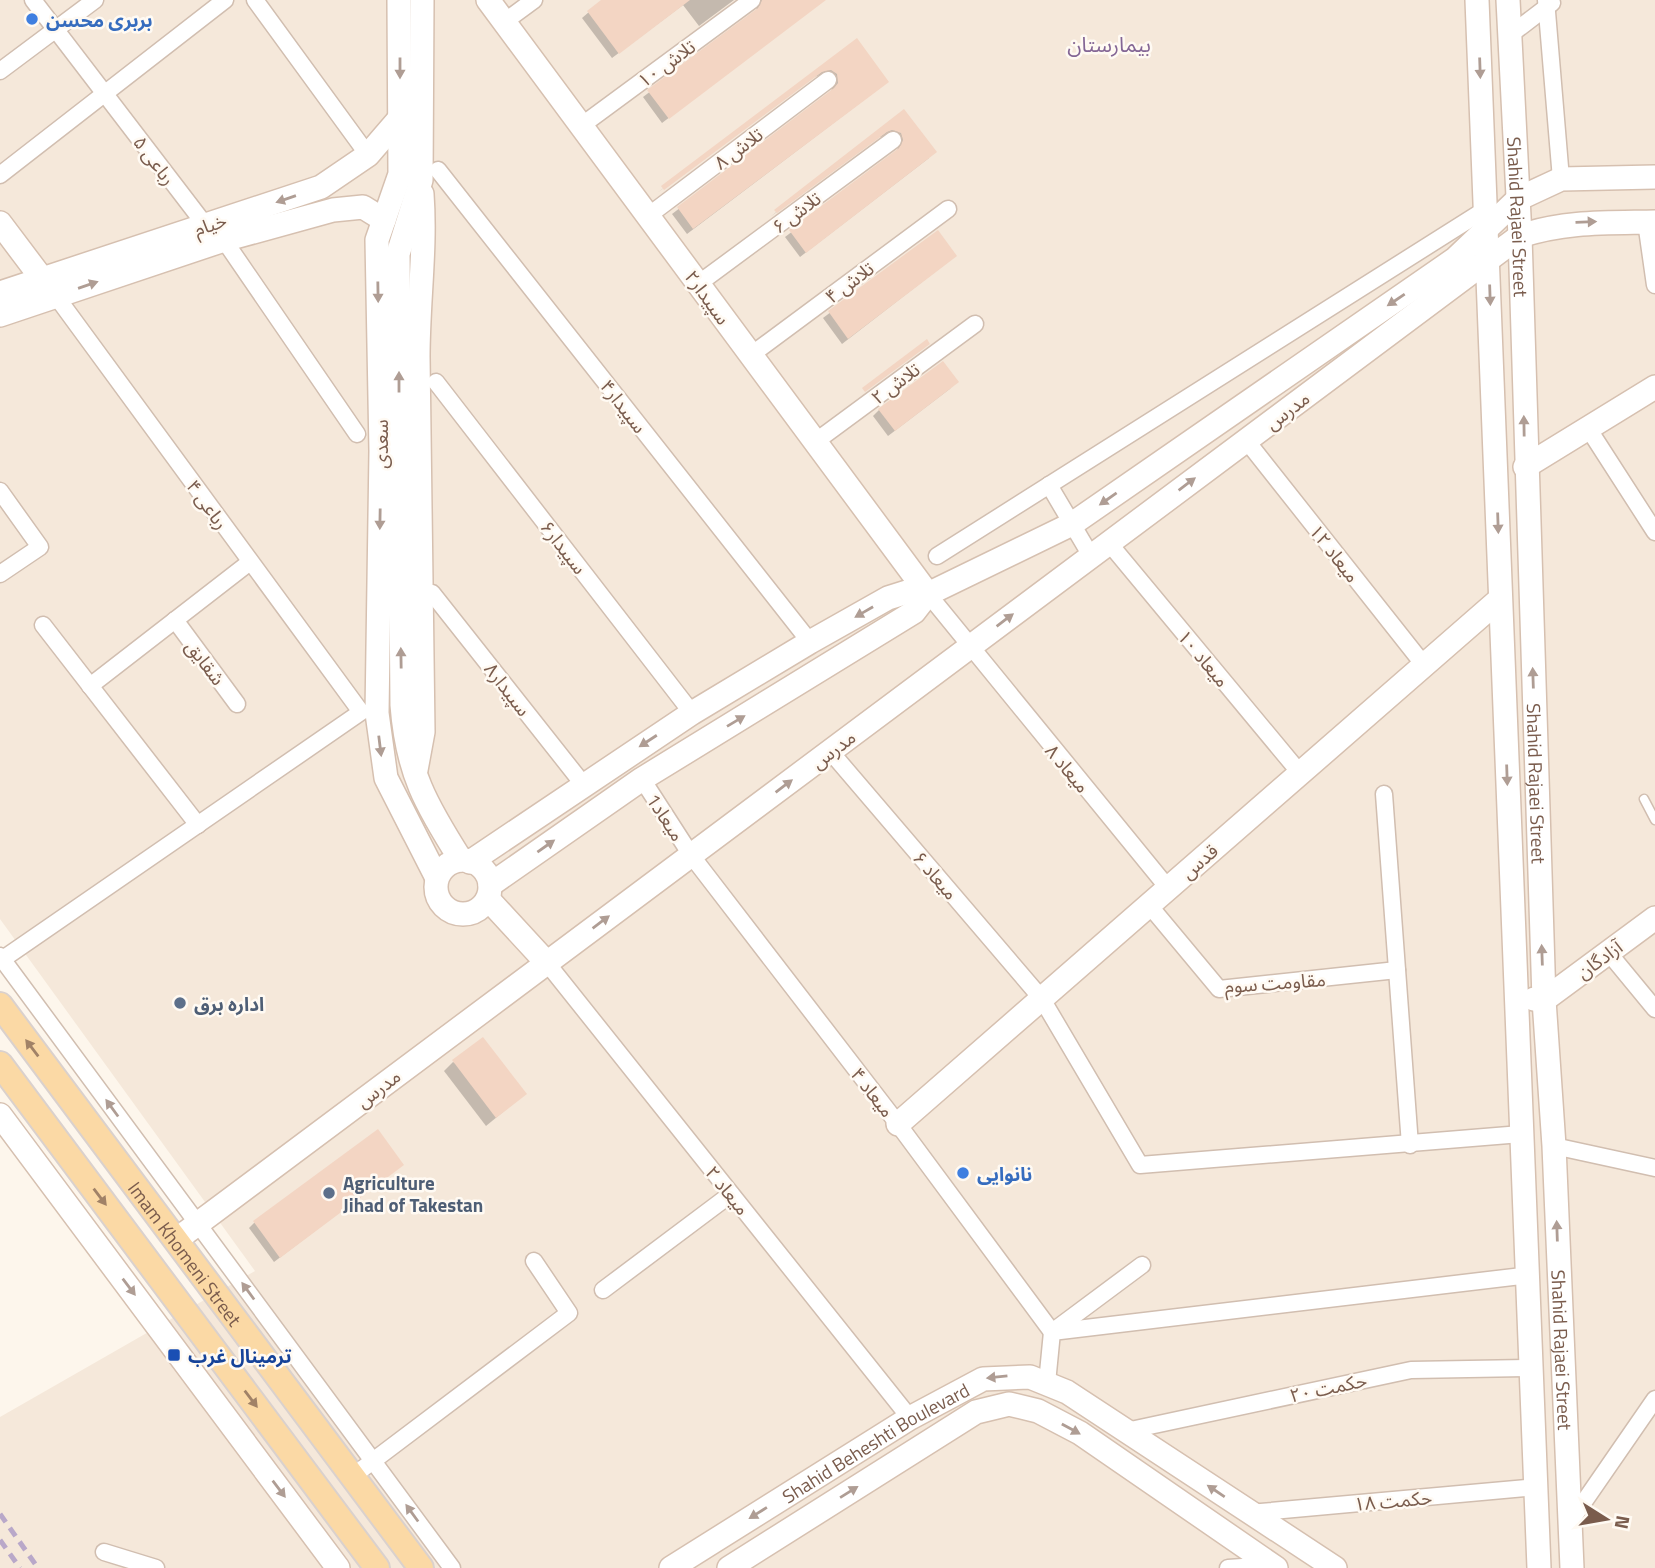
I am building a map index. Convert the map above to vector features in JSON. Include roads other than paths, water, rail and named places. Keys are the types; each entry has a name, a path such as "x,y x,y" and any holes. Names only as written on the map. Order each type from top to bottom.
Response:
{"main road":[{"name":"Imam Khomeni Street","path":"0,1005 421,1568"},
{"name":"Imam Khomeni Street","path":"0,1064 377,1568"},
{"path":"148,1262 176,1240"}],"street":[{"name":"رباعی ۵","path":"33,0 215,233 357,434"},
{"path":"0,71 95,0"},
{"path":"0,175 225,0"},
{"path":"255,0 368,155"},
{"name":"سعدی","path":"399,0 400,174 377,240 381,452 378,724 386,778 437,878"},
{"name":"سعدی","path":"422,0 430,175 398,254 402,705 405,737 414,777 428,808 466,861"},
{"name":"سپیدار۲","path":"488,0 928,594"},
{"path":"504,22 534,0"},
{"name":"تلاش ۱۰","path":"581,126 752,0"},
{"name":"Shahid Rajaei Street","path":"1477,0 1521,1135 1530,1275 1539,1568"},
{"name":"Shahid Rajaei Street","path":"1508,0 1520,236 1525,467 1544,999 1554,1146 1572,1568"},
{"path":"1510,35 1549,2"},
{"path":"1549,2 1561,179 1655,177"},
{"name":"تلاش ۸","path":"648,216 828,80"},
{"name":"خیام","path":"0,315 50,288 215,233 317,188 368,155 399,119"},
{"name":"تلاش ۶","path":"698,284 893,140"},
{"path":"342,174 342,192 351,207 363,207 384,220"},
{"name":"سپیدار۴","path":"430,175 810,642"},
{"name":"مدرس","path":"928,594 1072,524 1455,260 1487,218 1561,179"},
{"path":"317,188 325,199 323,213"},
{"name":"خیام","path":"215,233 351,207"},
{"name":"تلاش ۴","path":"751,355 948,209"},
{"path":"937,556 1327,310 1487,218"},
{"name":"مدرس","path":"176,1240 1520,236 1550,226 1582,221 1651,222"},
{"path":"1651,222 1655,285"},
{"path":"0,223 50,288"},
{"name":"خیام","path":"0,293 50,288"},
{"name":"رباعی ۴","path":"50,288 361,712 198,825"},
{"path":"1327,310 1360,355"},
{"name":"تلاش ۲","path":"815,442 975,324"},
{"name":"سپیدار۶","path":"436,382 692,713"},
{"path":"1525,467 1655,388"},
{"path":"1588,428 1655,532"},
{"name":"میعاد ۱۲","path":"1246,440 1424,665"},
{"name":"میعاد ۱۰","path":"1049,485 1072,524 1100,550 1300,773"},
{"path":"0,491 40,547 0,575"},
{"path":"90,686 250,562"},
{"path":"907,592 928,594 914,612 642,779 489,892 477,911 461,915 446,909 436,895 437,878 447,865 466,861 692,713 888,598 907,592"},
{"name":"سپیدار۸","path":"432,593 583,784"},
{"name":"میعاد ۸","path":"928,594 969,648 1168,888"},
{"name":"قدس","path":"898,1124 1500,598"},
{"name":"شقایق","path":"175,620 237,704"},
{"path":"43,625 198,825 1,958 452,1568"},
{"name":"میعاد ۶","path":"830,751 1042,999 1140,1165 1410,1145"},
{"name":"میعاد1","path":"642,779 691,855"},
{"path":"1384,794 1410,1145 1521,1135"},
{"name":"میعاد ۴","path":"691,855 898,1124 1052,1332"},
{"path":"466,861 486,872 489,892 547,963"},
{"name":"مقاومت سوم","path":"1149,905 1219,989 1397,970"},
{"name":"آزادگان","path":"1544,999 1655,918"},
{"path":"1608,953 1655,1009"},
{"name":"میعاد ۲","path":"547,963 910,1418"},
{"path":"1516,999 1544,999"},
{"path":"0,1115 338,1568"},
{"path":"1554,1146 1655,1168"},
{"path":"603,1290 731,1194"},
{"path":"353,1476 569,1313 534,1261"},
{"path":"1047,1382 1052,1332 1142,1265"},
{"path":"1052,1332 1530,1275"},
{"path":"242,1327 263,1312"},
{"name":"حکمت ۲۰","path":"1126,1431 1410,1370 1533,1368"},
{"name":"Shahid Beheshti Boulevard","path":"671,1568 910,1418 983,1379 1013,1376 1047,1382 1335,1568"},
{"path":"1569,1524 1655,1399"},
{"name":"Shahid Beheshti Boulevard","path":"729,1568 976,1412 1009,1404 1038,1410 1080,1433 1274,1566"},
{"name":"حکمت ۱۸","path":"1249,1513 1538,1487"},
{"path":"104,1552 156,1568"},
{"path":"1228,1568 1274,1566"}],"lane":[{"path":"1644,799 1655,820"}],"railway":[{"path":"0,1514 38,1568"},
{"path":"0,1540 20,1568"}],"place":[{"name":"بربری محسن","path":"32,19"},
{"name":"اداره برق","path":"180,1003"},
{"name":"نانوایی","path":"963,1173"},
{"name":"Agriculture Jihad of Takestan","path":"329,1193"},
{"name":"ترمینال غرب","path":"174,1355"}],"district":[{"name":"بیمارستان","path":"1109,44"}]}
